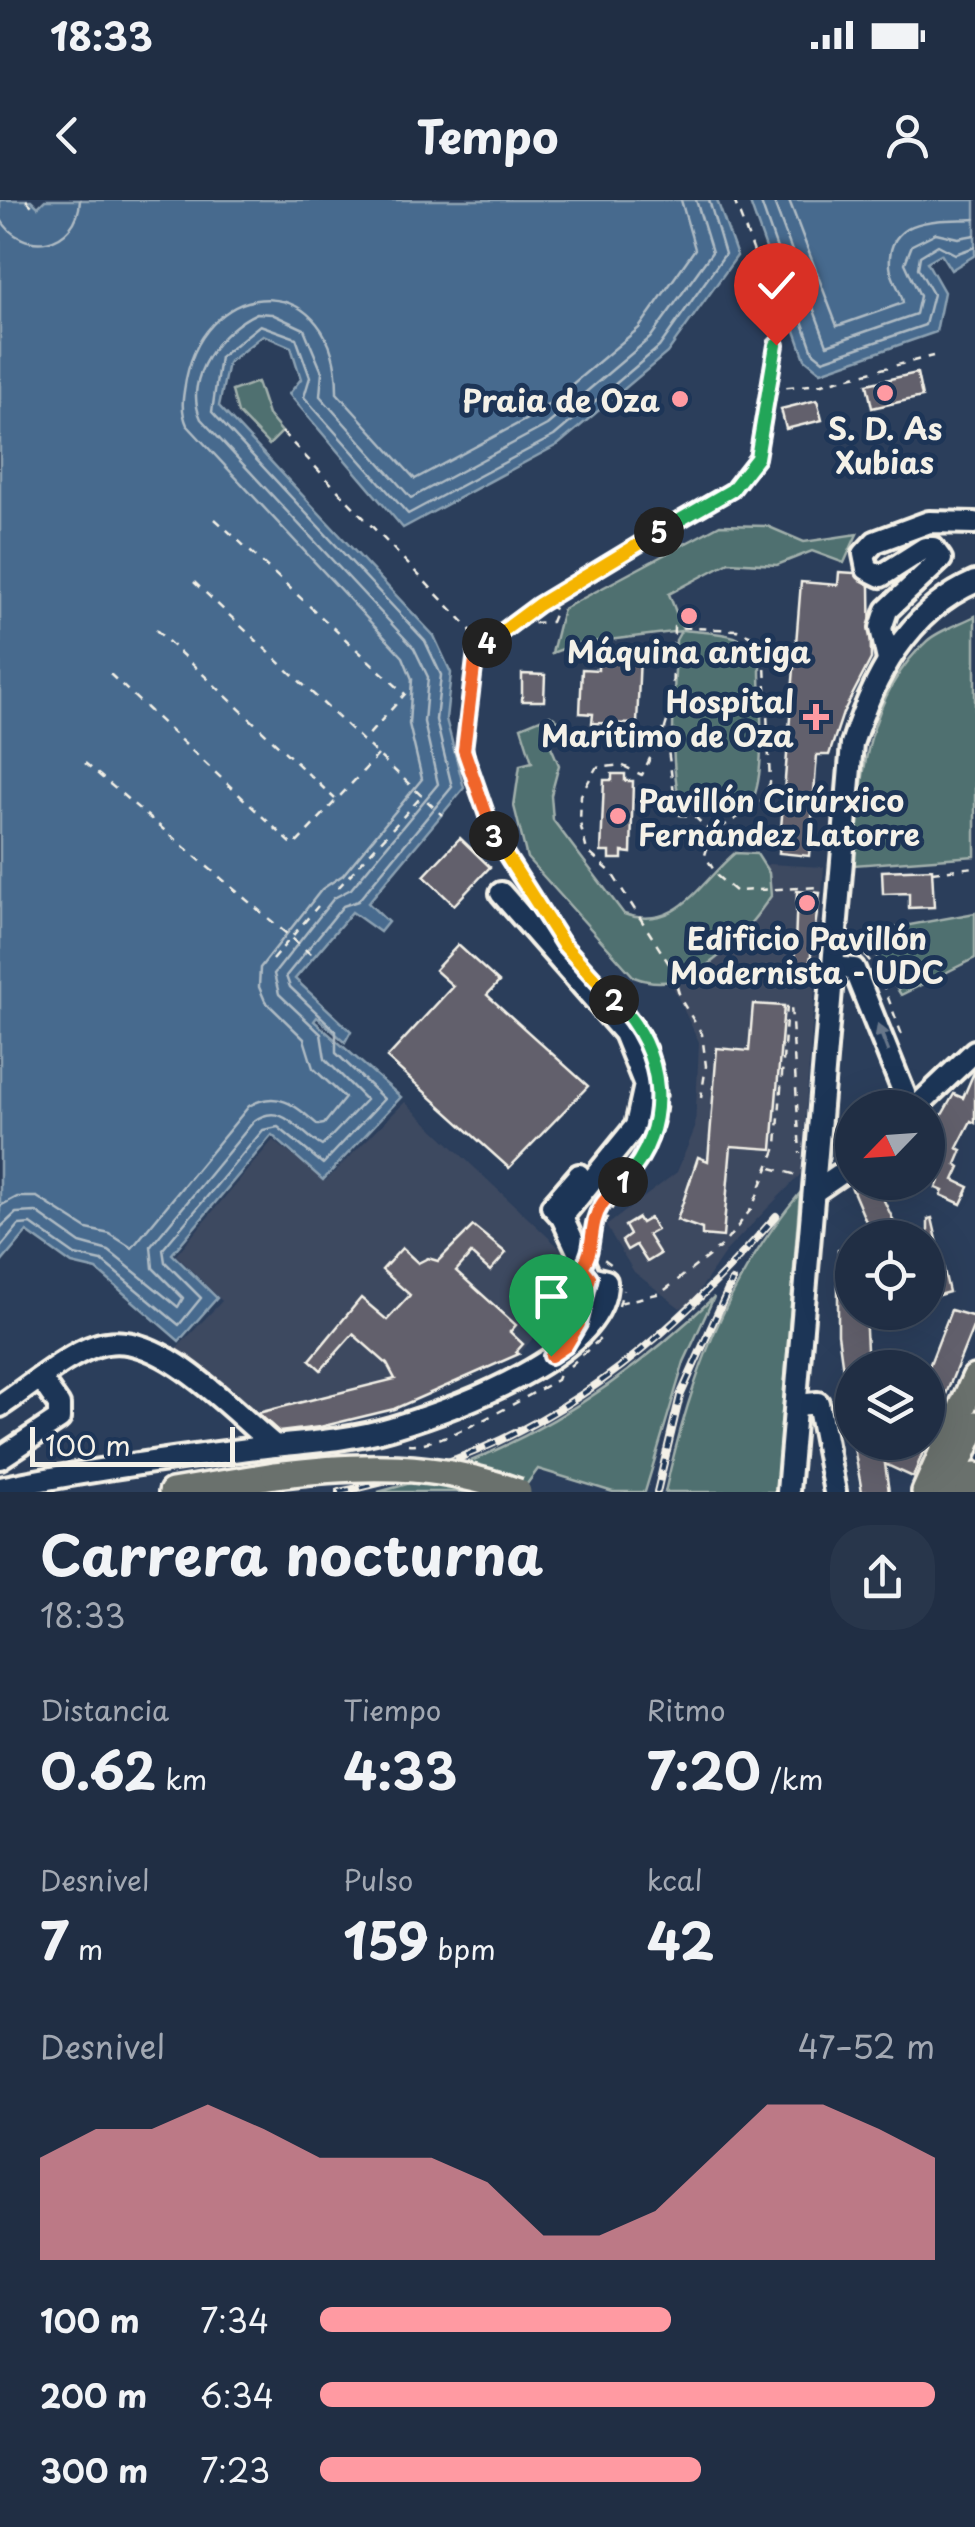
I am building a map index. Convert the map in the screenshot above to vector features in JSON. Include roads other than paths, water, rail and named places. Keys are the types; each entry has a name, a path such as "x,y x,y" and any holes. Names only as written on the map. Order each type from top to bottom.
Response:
{"main road":[{"path":"924,1492 975,1378"},
{"path":"946,1492 975,1424"},
{"path":"172,1492 386,1464 442,1471 518,1492"},
{"path":"968,1492 975,1476"}],"street":[{"path":"888,660 881,628 887,610 940,559 934,548 925,548 881,576 868,569 864,554 875,542 929,522 975,523"},
{"path":"788,1492 794,1459 809,1185 852,744 888,660 934,606 975,582"},
{"path":"501,894 624,1033 645,1085 636,1126 562,1216 586,1272 586,1304 566,1346"},
{"path":"833,966 854,969 905,1090"},
{"path":"933,1090 975,1051"},
{"path":"809,1185 835,1174"},
{"path":"0,1488 388,1429 436,1413 512,1380 566,1346 612,1310 606,1281 586,1272"},
{"path":"0,1406 88,1349 126,1342 163,1354 276,1446"},
{"path":"0,1458 59,1419 59,1405 41,1379"},
{"path":"220,1402 238,1426 241,1450"},
{"path":"797,1406 818,1403 834,1492"},
{"path":"794,1459 801,1492"}],"water":[{"path":"0,200 31,200 38,207 45,200 717,200 737,256 667,353 559,444 403,528 289,394 301,379 291,347 263,335 228,363 219,406 434,636 451,673 446,719 464,788 368,903 388,922 380,932 352,912 295,979 351,1031 345,1042 317,1017 314,1021 401,1097 323,1180 272,1135 172,1254 217,1298 179,1341 97,1270 72,1264 27,1232 0,1264"},
{"path":"749,200 975,200 975,255 951,270 941,254 927,262 944,292 936,332 821,372 805,359"}],"railway":[{"path":"339,1492 407,1476 470,1454 528,1427 582,1394 634,1357 682,1314 776,1216"},
{"path":"657,1492 680,1396 732,1281"}],"place":[{"name":"S. D. As Xubias","path":"885,393"},
{"name":"Praia de Oza","path":"680,399"},
{"name":"Máquina antiga","path":"689,616"},
{"name":"Hospital Marítimo de Oza","path":"816,717"},
{"name":"Pavillón Cirúrxico Fernández Latorre","path":"618,816"},
{"name":"Edificio Pavillón Modernista - UDC","path":"807,903"}]}
